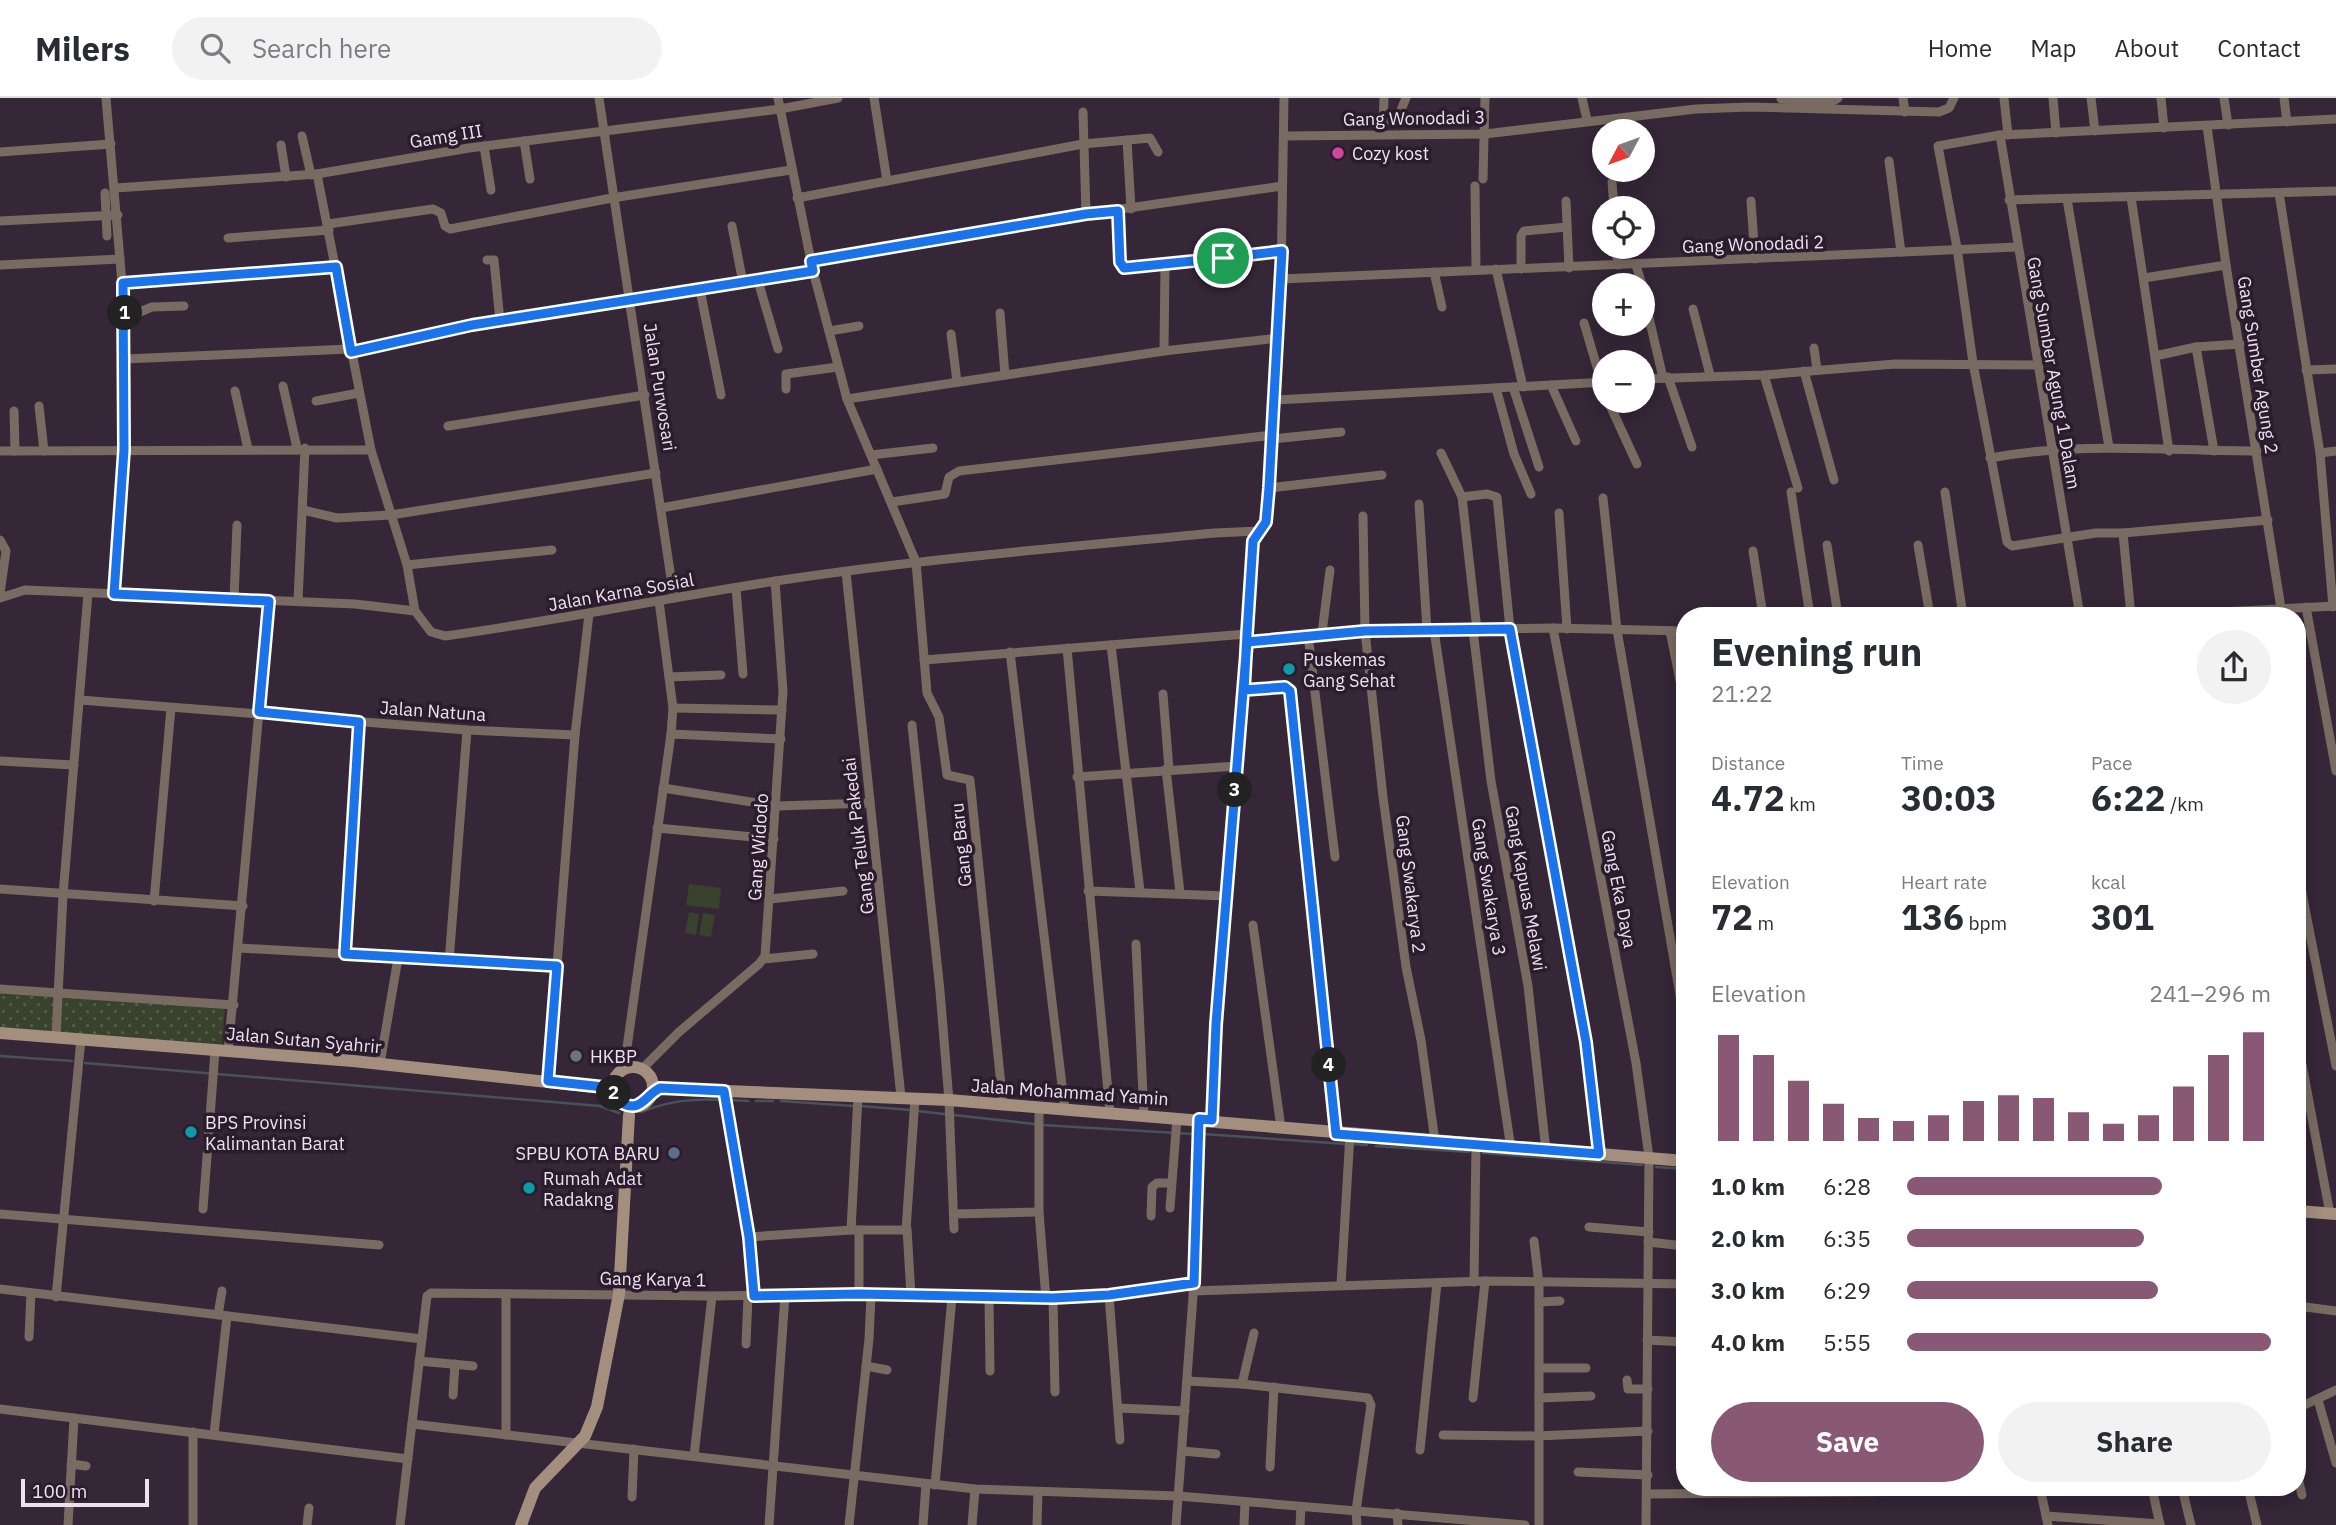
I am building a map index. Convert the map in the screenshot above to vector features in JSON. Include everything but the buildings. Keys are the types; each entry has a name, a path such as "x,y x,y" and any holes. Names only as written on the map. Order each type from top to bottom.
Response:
{"street":[{"path":"108,98 125,317 124,450 114,594"},
{"name":"Jalan Purwosari","path":"599,98 674,598"},
{"name":"Gang Baru","path":"778,98 812,266 838,367 848,399 916,562 927,693 939,717 947,775 970,780 1003,1104"},
{"name":"Gamg III","path":"116,188 314,174 484,146 780,109 838,98"},
{"path":"874,98 887,181"},
{"path":"1176,1525 1194,1287 1198,1152 1227,896 1253,541 1266,522 1276,400 1284,98"},
{"path":"1383,134 1384,98"},
{"path":"1383,122 1398,117 1406,98"},
{"path":"1476,270 1485,98"},
{"path":"1582,98 1587,120"},
{"path":"1693,98 1696,109"},
{"path":"1782,102 1831,102 1838,98"},
{"path":"1903,98 1905,112"},
{"name":"Gang Wonodadi 3","path":"1285,136 1485,134 1750,103 1782,102 1905,112 1944,111 1951,106 1954,98"},
{"name":"Gang Sumber Agung 1 Dalam","path":"2004,98 2009,200 2079,607"},
{"path":"2053,98 2056,133"},
{"path":"2091,98 2095,131"},
{"path":"2161,98 2164,128"},
{"path":"2224,98 2228,125"},
{"path":"2284,98 2287,122"},
{"path":"1083,112 1086,214"},
{"path":"2268,520 2008,544 1973,363 1957,248 1937,153 1940,143 2004,135 2336,119"},
{"name":"Gang Sumber Agung 2","path":"2207,126 2226,265 2281,607"},
{"path":"0,540 6,551 0,596 25,590 298,601 387,606 415,611 407,565 371,450 350,350 329,227 302,136"},
{"path":"797,198 1083,144 1151,138 1158,152"},
{"path":"1128,140 1131,209"},
{"path":"524,141 530,179"},
{"path":"0,152 111,145"},
{"path":"281,145 286,177"},
{"path":"484,146 491,190"},
{"path":"1889,162 1901,252"},
{"path":"228,238 329,227 429,209 440,212 446,227 450,229 612,198 791,170"},
{"path":"1612,182 1613,196"},
{"path":"125,359 350,350 500,321 758,281 812,266 1086,214 1282,186"},
{"path":"2009,200 2336,191"},
{"path":"105,193 107,236"},
{"path":"2279,193 2320,453 2335,606 2306,607 2336,771"},
{"path":"2131,197 2169,451"},
{"path":"2067,199 2109,447"},
{"path":"1566,201 1570,268"},
{"path":"1751,201 1755,259"},
{"path":"1118,211 1122,266 1165,265 1282,251"},
{"path":"0,220 118,215"},
{"path":"732,226 743,283"},
{"path":"1521,269 1521,236 1524,231 1567,227"},
{"name":"Gang Wonodadi 2","path":"1281,279 2017,247"},
{"path":"0,265 120,259"},
{"path":"1617,259 1618,265"},
{"path":"487,260 494,260 500,321"},
{"path":"1164,351 1165,265"},
{"path":"1636,265 1638,273"},
{"path":"2144,278 2226,265"},
{"path":"123,283 336,267"},
{"path":"1496,269 1523,387"},
{"path":"1434,272 1441,307"},
{"path":"758,281 778,349"},
{"path":"700,290 722,395"},
{"path":"125,317 149,308 184,306"},
{"path":"1693,309 1710,375"},
{"path":"1000,313 1005,375"},
{"path":"1584,323 1592,350"},
{"path":"829,331 859,326"},
{"path":"951,334 957,382"},
{"path":"1655,336 1666,378 1692,447"},
{"path":"848,399 1164,351 1278,338"},
{"path":"2155,356 2196,347 2240,344"},
{"path":"2196,347 2214,451"},
{"path":"1814,348 1817,370"},
{"path":"1655,378 1764,375 1895,364 2036,365"},
{"path":"786,389 786,375 838,367"},
{"path":"2306,370 2336,369"},
{"path":"1804,371 1834,480"},
{"path":"1764,375 1795,490 1809,607"},
{"path":"1276,400 1592,383"},
{"path":"1551,385 1576,441"},
{"path":"283,386 301,448 303,510 298,601"},
{"path":"1513,387 1539,467"},
{"path":"1496,388 1514,454 1531,494"},
{"path":"235,391 248,449"},
{"path":"316,401 359,393"},
{"path":"449,426 645,395"},
{"path":"39,406 44,451"},
{"path":"14,411 15,451"},
{"path":"1614,413 1637,464"},
{"path":"892,502 944,495 949,477 959,471 1341,432"},
{"path":"871,455 933,447"},
{"path":"1990,458 2051,450 2109,447 2147,447 2169,451 2257,451"},
{"path":"0,451 301,448 371,450"},
{"path":"2320,453 2336,451"},
{"name":"Gang Kapuas Melawi","path":"1441,453 1462,497 1491,781 1528,986 1546,1151"},
{"path":"661,508 877,469"},
{"path":"303,510 337,518 391,514 656,473"},
{"path":"1269,488 1382,475"},
{"path":"1945,492 1962,607"},
{"path":"1462,497 1487,494 1497,497 1510,629 1586,1042 1599,1154"},
{"path":"1603,498 1617,630 1676,972"},
{"name":"Gang Swakarya 3","path":"1419,504 1430,630 1511,1149"},
{"path":"1559,513 1567,629"},
{"name":"Gang Swakarya 2","path":"1363,516 1365,631 1405,967 1421,1040 1435,1140"},
{"path":"234,599 237,525"},
{"name":"Jalan Karna Sosial","path":"415,611 428,629 442,636 589,614 775,581 916,562 1259,531"},
{"path":"2123,533 2130,607"},
{"path":"1827,545 1837,607"},
{"path":"1918,545 1928,607"},
{"path":"407,565 551,550"},
{"path":"1754,551 1762,607"},
{"path":"1322,633 1329,570"},
{"name":"Gang Teluk Pakedai","path":"846,572 870,803 913,1129 907,1228 911,1296"},
{"name":"Gang Widodo","path":"764,959 782,710 775,581"},
{"path":"736,588 743,674"},
{"path":"55,1037 63,895 89,593"},
{"path":"203,1209 222,1051 234,1005 269,601"},
{"path":"629,1109 645,1103 655,1089 636,1066 657,828 673,708 659,601"},
{"path":"548,1081 575,735 589,614"},
{"path":"924,660 1111,645 1365,631 1553,628 1676,631"},
{"name":"Gang Eka Daya","path":"1553,628 1636,1063 1649,1157 1646,1525"},
{"path":"1670,631 1676,661"},
{"path":"1308,635 1335,857"},
{"path":"1111,645 1140,891"},
{"path":"1067,648 1077,777 1111,1113"},
{"path":"1010,652 1065,1110"},
{"path":"669,677 721,675"},
{"path":"1244,690 1285,687 1290,691 1336,1134"},
{"path":"1163,694 1167,769 1180,893"},
{"name":"Jalan Natuna","path":"80,700 467,730 575,735"},
{"path":"154,901 171,708"},
{"path":"673,708 782,710"},
{"path":"345,954 359,722"},
{"path":"912,725 949,1100 954,1229"},
{"path":"449,961 467,730"},
{"path":"671,734 781,740"},
{"path":"0,761 74,765"},
{"path":"1077,777 1237,766"},
{"path":"663,788 776,806 870,803"},
{"path":"657,828 774,839"},
{"path":"0,889 243,906"},
{"path":"770,900 843,891"},
{"path":"1088,891 1227,896"},
{"path":"2306,914 2336,1066"},
{"path":"1253,925 1281,1128"},
{"path":"1136,944 1144,1116"},
{"path":"239,948 557,966"},
{"path":"629,1109 615,1096 611,1086 764,959 813,954"},
{"path":"380,1064 398,958"},
{"path":"0,989 234,1005"},
{"name":"Jalan Sutan Syahrir","path":"0,1033 611,1086"},
{"path":"56,1297 81,1039"},
{"path":"2306,1082 2333,1214 2306,1212"},
{"name":"Jalan Mohammad Yamin","path":"655,1089 949,1100 1203,1120 1336,1134 1435,1140 1511,1149 1676,1160"},
{"path":"724,1092 749,1237 751,1296 746,1345"},
{"path":"858,1096 855,1230 859,1294"},
{"path":"1040,1108 1039,1212 1050,1299 1055,1392"},
{"path":"522,1525 526,1506 535,1488 591,1427 597,1407 619,1294 629,1109"},
{"path":"1170,1208 1177,1118"},
{"path":"1341,1285 1350,1135"},
{"path":"1474,1282 1476,1144"},
{"path":"1151,1216 1152,1187 1157,1183 1171,1183"},
{"path":"954,1213 1039,1212"},
{"path":"0,1214 379,1245"},
{"path":"1589,1227 1676,1244"},
{"path":"749,1237 855,1230 901,1232 907,1228"},
{"path":"1534,1241 1539,1284 1539,1525"},
{"path":"1472,1398 1485,1281"},
{"name":"Gang Karya 1","path":"400,1525 419,1361 430,1293 712,1296 859,1294 1050,1299 1194,1287 1485,1281 1539,1284 1676,1284"},
{"path":"1420,1450 1437,1283"},
{"path":"0,1289 422,1339"},
{"path":"214,1434 223,1316 222,1291"},
{"path":"29,1337 31,1293"},
{"path":"506,1294 506,1434"},
{"path":"769,1525 785,1295"},
{"path":"849,1525 871,1295"},
{"path":"1109,1295 1120,1440"},
{"path":"694,1455 712,1296"},
{"path":"923,1525 931,1484 952,1297"},
{"path":"989,1298 990,1371"},
{"path":"1539,1302 1560,1301"},
{"path":"2306,1307 2336,1311"},
{"path":"1242,1384 1254,1333"},
{"path":"1647,1340 1676,1342"},
{"path":"419,1361 472,1366"},
{"path":"453,1395 455,1364"},
{"path":"866,1366 887,1370"},
{"path":"1539,1368 1586,1368"},
{"path":"1627,1380 1628,1389 1648,1389"},
{"path":"1187,1381 1363,1396 1370,1400 1356,1511 1357,1525"},
{"path":"1270,1467 1274,1387"},
{"path":"2306,1405 2336,1390"},
{"path":"1539,1398 1591,1396"},
{"path":"2318,1400 2336,1463"},
{"path":"1118,1408 1185,1411"},
{"path":"0,1409 408,1459"},
{"path":"68,1525 74,1418"},
{"path":"412,1424 975,1489 1178,1496 1397,1513 1459,1522 1525,1525"},
{"path":"1443,1435 1537,1436 1648,1431"},
{"path":"192,1432 192,1525"},
{"path":"632,1497 634,1449"},
{"path":"1182,1451 1216,1454"},
{"path":"71,1464 86,1466"},
{"path":"1578,1472 1648,1475"},
{"path":"972,1525 975,1489"},
{"path":"1037,1525 1038,1492"},
{"path":"1647,1494 1676,1494"},
{"path":"2042,1496 2047,1520 2160,1524 2154,1496"},
{"path":"2184,1496 2191,1525"},
{"path":"2250,1496 2257,1525"},
{"path":"1244,1525 1245,1502"},
{"path":"1300,1525 1301,1507"},
{"path":"307,1525 309,1508"},
{"path":"1397,1513 1398,1525"}],"green space":[{"path":"689,884 721,888 719,909 686,905"},
{"path":"689,912 699,914 696,935 685,933"},
{"path":"703,913 715,915 711,937 699,935"},
{"path":"0,990 225,1007 222,1045 0,1028"}],"waterway":[{"path":"0,1056 72,1061"},
{"path":"85,1063 600,1106 619,1113"},
{"path":"641,1112 681,1101 723,1100"},
{"path":"730,1100 748,1101"},
{"path":"756,1101 773,1101"},
{"path":"781,1101 854,1106"},
{"path":"861,1106 910,1110"},
{"path":"917,1111 1035,1124"},
{"path":"1042,1125 1193,1134"},
{"path":"1203,1134 1346,1144"},
{"path":"1353,1144 1367,1145"},
{"path":"1376,1146 1469,1152"},
{"path":"1483,1153 1642,1165"},
{"path":"1656,1167 1676,1168"}],"place":[{"name":"Cozy kost","path":"1338,153"},
{"name":"Puskemas Gang Sehat","path":"1289,669"},
{"name":"HKBP","path":"576,1056"},
{"name":"BPS Provinsi Kalimantan Barat","path":"191,1132"},
{"name":"SPBU KOTA BARU","path":"674,1153"},
{"name":"Rumah Adat Radakng","path":"529,1188"}],"route":[{"path":"1223,258 1124,268 1120,262 1118,211 1086,214 811,261 813,271 472,325 351,352 336,267 123,283 124,450 114,594 269,601 259,712 359,722 345,954 557,966 548,1081 613,1088 620,1102 633,1107 645,1103 652,1092 660,1088 724,1091 749,1237 754,1296 859,1294 1053,1298 1109,1295 1194,1283 1199,1119 1212,1120 1216,1024 1247,642 1322,633 1510,629 1586,1042 1599,1154 1336,1134 1290,691 1285,687 1244,690 1247,642 1247,634 1251,589 1253,541 1266,522 1269,488 1276,400 1282,251 1223,258"}]}
